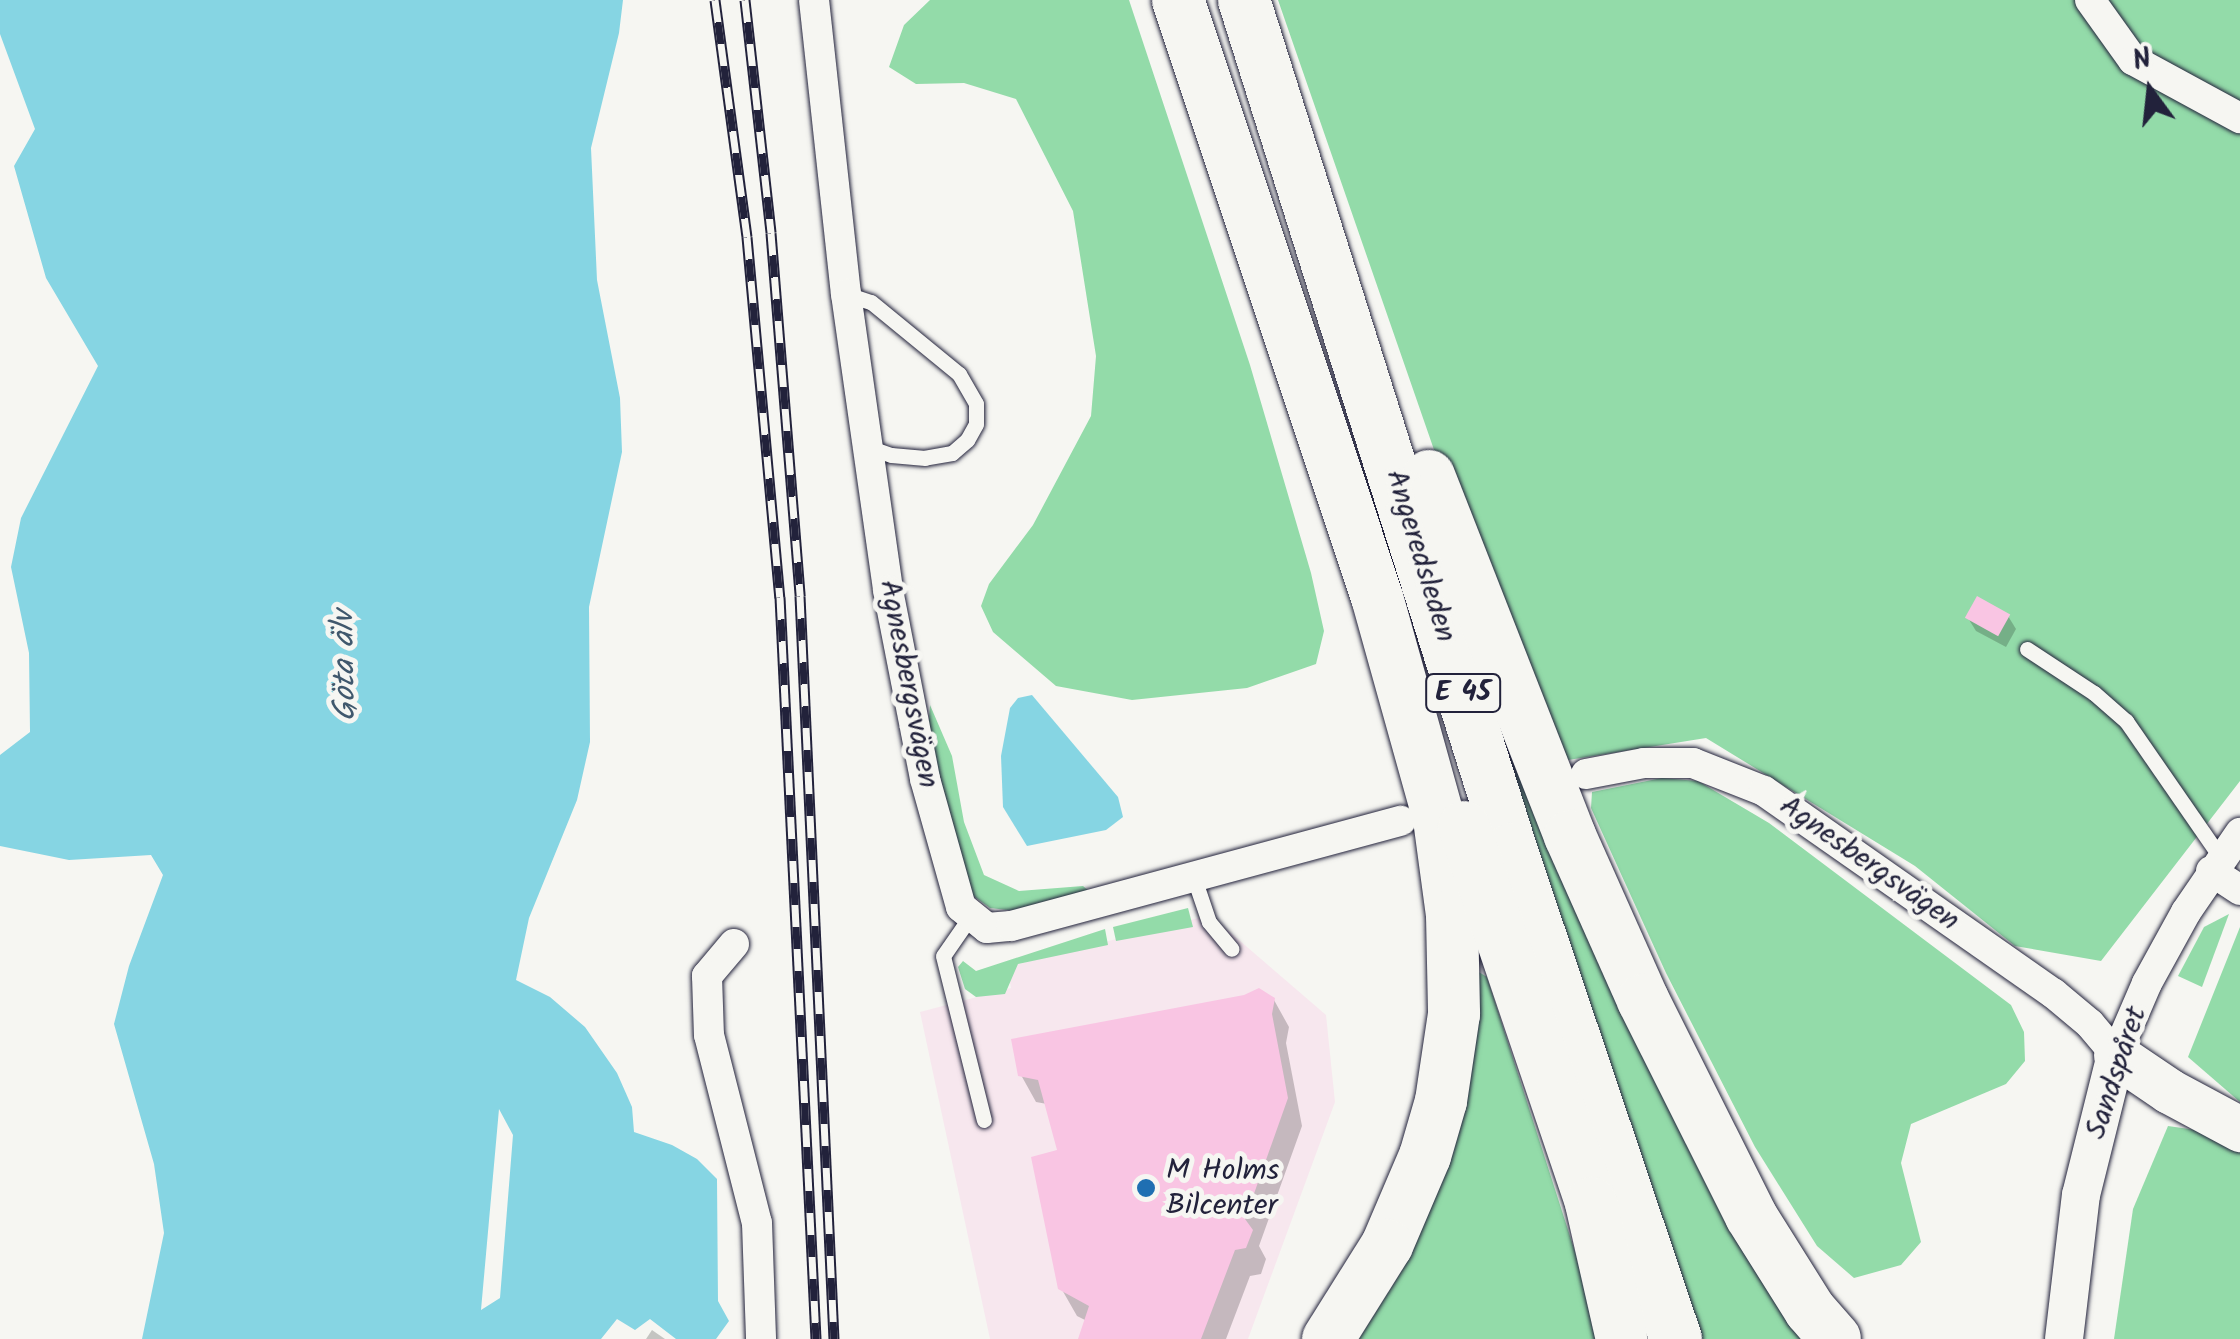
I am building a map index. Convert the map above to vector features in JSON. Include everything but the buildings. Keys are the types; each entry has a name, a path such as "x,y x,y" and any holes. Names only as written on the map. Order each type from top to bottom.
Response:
{"highway":[{"name":"Angeredsleden","path":"1178,0 1377,596"},
{"name":"Angeredsleden","path":"1244,0 1511,848 1676,1339"},
{"path":"1286,129 1326,201 1456,549 1610,930 1727,1173 1810,1310 1835,1339"},
{"name":"E 45","path":"1328,1339 1369,1277 1426,1156 1448,1060 1454,1014 1452,916 1439,819 1377,596"},
{"path":"1377,596 1436,740 1591,1203 1622,1339"}],"main road":[{"path":"2116,1055 2169,1091 2240,1129"}],"street":[{"name":"Agnesbergsvägen","path":"814,0 866,446 925,779 954,893 970,916"},
{"path":"2090,0 2133,60 2240,118"},
{"name":"Agnesbergsvägen","path":"1586,774 1644,763 1693,763 1764,791 2052,994 2090,1024 2116,1055"},
{"path":"970,916 987,928 1011,926 1401,821"},
{"name":"Sandspåret","path":"2064,1339 2082,1195 2116,1055 2147,983 2216,865 2240,833"},
{"path":"2216,865 2240,890"},
{"path":"734,944 707,976 709,1034 758,1223 762,1339"}],"lane":[{"path":"846,294 871,302 958,374 976,404 976,424 967,440 952,453 908,457 866,446"},
{"path":"2027,649 2094,693 2126,721 2216,865"},
{"path":"1194,878 1209,922 1232,949"},
{"path":"970,916 944,956 984,1120"}],"shaded area":[{"path":"1210,915 1326,1015 1335,1102 1248,1339 990,1339 920,1012 1011,988 1007,967"}],"green space":[{"path":"930,0 1129,0 1250,365 1311,573 1324,631 1316,664 1247,688 1132,700 1056,686 993,632 981,606 989,584 1033,525 1091,416 1096,356 1073,211 1016,99 964,83 916,84 889,67 904,25"},
{"path":"1278,0 2240,0 2240,781 2101,961 2015,946 1915,866 1706,738 1543,764"},
{"path":"1425,511 1816,1339 1702,1339"},
{"path":"930,705 952,756 964,822 984,875 1019,891 1083,886 1090,892 1016,911 990,908 972,895 928,733"},
{"path":"1662,778 1698,781 1769,823 2011,1005 2024,1032 2025,1061 2006,1084 1911,1124 1901,1163 1921,1242 1901,1265 1854,1278 1817,1246 1755,1147 1666,973 1591,808 1592,792"},
{"path":"1188,908 1193,927 1116,941 1113,927"},
{"path":"2229,914 2202,987 2178,976 2204,927"},
{"path":"2240,927 2240,1102 2188,1057"},
{"path":"1105,929 1108,945 1018,964 1005,994 976,997 965,989 958,967 963,961 976,971"},
{"path":"1477,971 1487,977 1603,1339 1359,1339 1402,1270"},
{"path":"2168,1126 2196,1130 2240,1152 2240,1339 2114,1339 2133,1209"}],"water":[{"name":"Göta älv","path":"0,0 623,0 619,33 591,148 597,280 620,398 622,452 589,607 590,742 577,800 529,918 516,980 550,997 585,1027 617,1073 632,1107 634,1132 672,1145 697,1159 717,1179 718,1301 729,1321 716,1339 676,1339 650,1319 635,1330 617,1319 601,1339 142,1339 164,1233 154,1164 114,1024 129,966 163,875 151,855 69,860 0,846 0,755 30,732 29,653 11,567 21,518 98,366 46,278 14,166 35,129 0,34","holes":["499,1109 513,1135 500,1298 481,1310"]},
{"path":"1032,695 1118,797 1123,817 1106,830 1027,846 1003,807 1001,756 1010,708 1018,698"}],"railway":[{"path":"715,0 747,237 780,597 816,1339"},
{"path":"745,0 771,233 800,596 834,1339"}],"place":[{"name":"M Holms Bilcenter","path":"1146,1188"}]}
